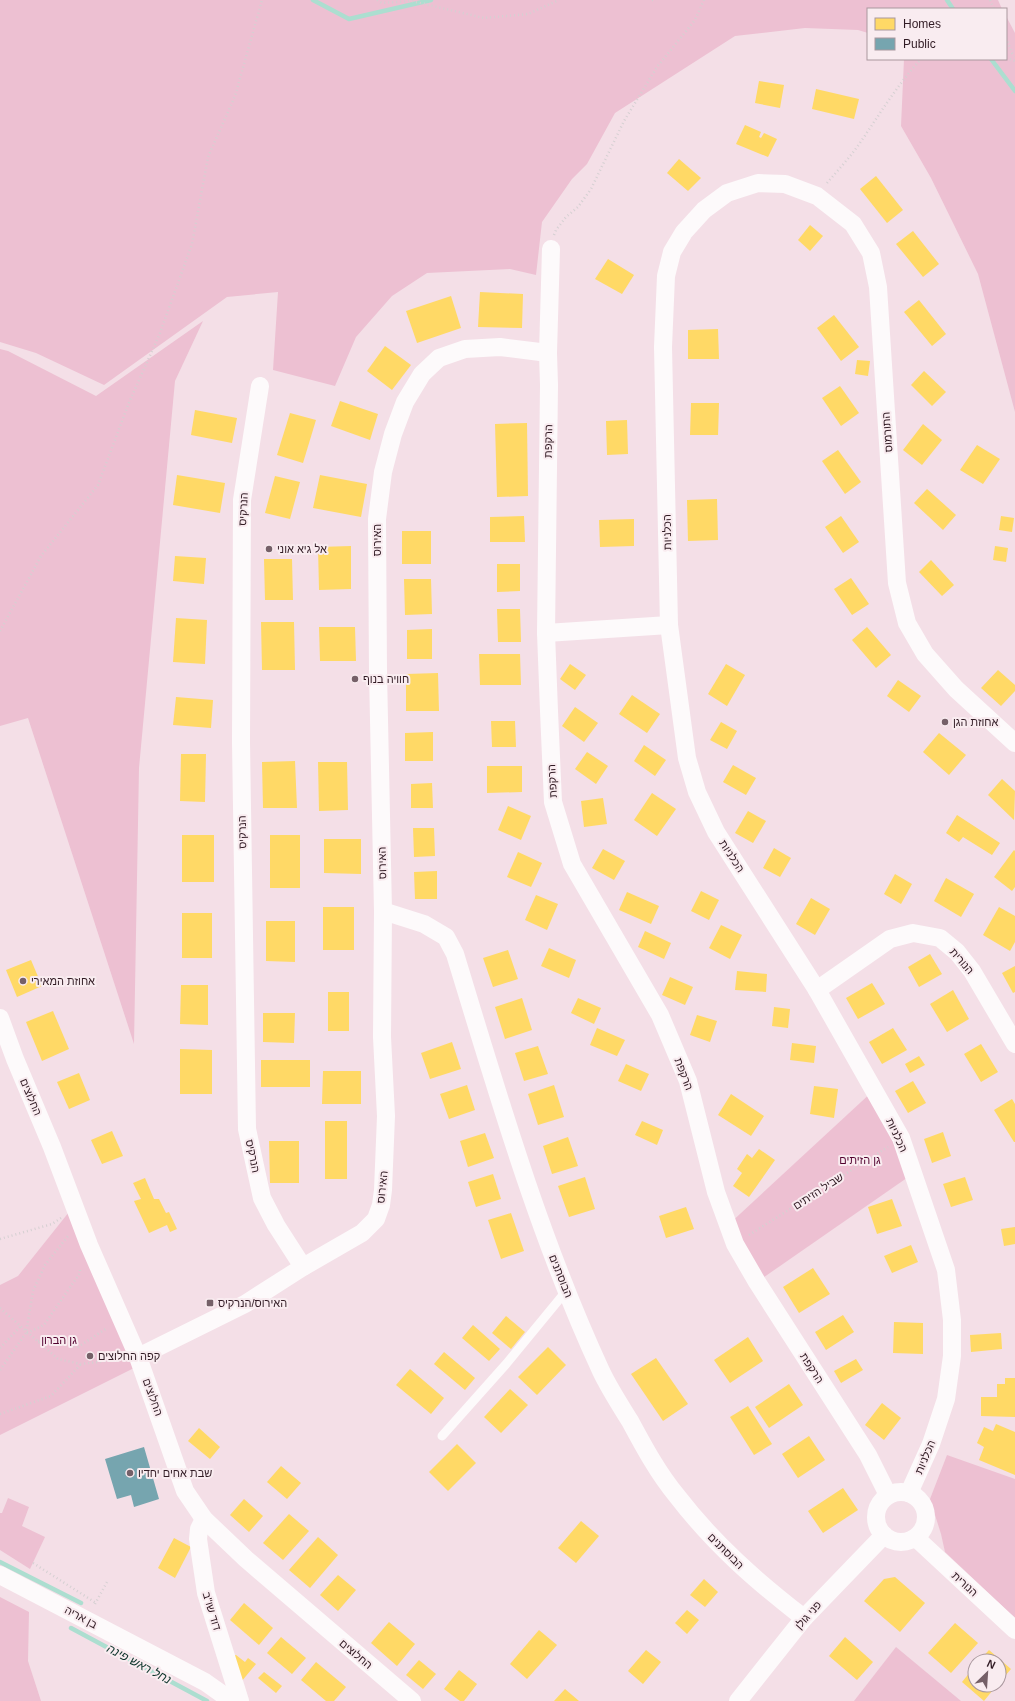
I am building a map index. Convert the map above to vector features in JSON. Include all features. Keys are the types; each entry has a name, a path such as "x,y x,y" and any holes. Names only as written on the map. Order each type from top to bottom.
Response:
{"street":[{"name":"התורמוס","path":"727,193 758,183 785,184 817,196 853,224 871,253 878,287 897,583 907,623 925,654 956,689 1015,743"},
{"name":"הכלניות","path":"727,193 704,210 684,232 672,252 666,276 662,347 669,624 687,758 697,792 716,832 818,990 900,1138 946,1270 952,1320 952,1356 946,1399 931,1444 909,1493"},
{"name":"הרקפת","path":"551,249 548,353 549,385 546,633 553,802 572,864 660,1015 686,1074 716,1192 735,1244 761,1288 868,1455 888,1495"},
{"name":"האירוס","path":"138,1356 245,1304 362,1233 376,1219 381,1205 383,1190 386,1116 382,1037 383,911 376,519 383,472 393,434 405,402 422,374 439,358 465,349 500,347 548,353"},
{"name":"הנרקיס","path":"260,386 242,500 241,742 247,1129 262,1198 276,1225 304,1267"},
{"path":"546,633 669,624"},
{"name":"הבוסתנים","path":"383,911 424,924 446,937 456,954 503,1110 554,1260 602,1373 653,1462 676,1495 734,1560 804,1618"},
{"name":"הנורית","path":"818,990 890,940 913,933 940,938 957,952 972,971 1015,1044"},
{"name":"החלוצים","path":"0,1018 89,1245 138,1356 185,1491 204,1519 246,1559 412,1701"},
{"path":"902,1491 909,1493 916,1496 922,1502 926,1509 927,1517 922,1532 916,1538 899,1542 884,1535 876,1521 876,1514 878,1506 888,1495 902,1491"},
{"name":"דוד שו\"ב","path":"204,1519 199,1529 198,1539 206,1593 240,1701"},
{"name":"פני גולן","path":"738,1701 804,1618 884,1535"},
{"name":"הנורית","path":"916,1538 1015,1630"},
{"name":"בן אריה","path":"0,1575 205,1682 232,1701"},
{"path":"205,1682 215,1680 221,1672 223,1646"}],"lane":[{"path":"442,1436 507,1363 566,1290"}],"path":[{"path":"0,631 42,556 98,485 128,405 160,333 192,244 208,157 235,96 262,0"},
{"path":"377,0 382,3 412,1 484,18 528,14 559,0"},
{"path":"551,249 556,230 566,217 578,207 591,189 624,121 657,67 695,20 704,0"},
{"path":"1007,40 1015,56"},
{"path":"817,196 862,141 886,103 908,73 920,60"},
{"name":"שביל הזיתים","path":"735,1244 900,1138"},
{"path":"0,1240 52,1224 69,1212 74,1206"},
{"path":"0,1370 26,1333 33,1291 45,1265 72,1231"},
{"path":"26,1333 44,1324 80,1273 80,1267"},
{"path":"0,1308 26,1333 38,1341 58,1359 82,1364 138,1356"},
{"path":"38,1341 78,1347 110,1326"},
{"path":"0,1348 20,1327"},
{"path":"0,1414 51,1396 82,1364"},
{"path":"33,1563 96,1603"},
{"path":"87,1620 107,1582"}],"green space":[{"path":"0,0 998,0 1002,8 867,8 867,33 858,30 805,28 735,36 615,113 587,164 572,179 542,222 536,275 510,269 427,273 392,296 356,337 335,386 273,370 278,292 227,297 104,385 36,353 0,342"},
{"path":"1007,18 1015,33 1015,412 978,274 931,178 901,126 904,60 1007,60"},
{"path":"203,321 175,381 139,768 134,1044 28,718 0,726 0,349 8,351 96,396"},
{"name":"גן הזיתים","path":"874,1090 914,1173 757,1282 727,1226"},
{"name":"גן הברון","path":"69,1212 134,1368 0,1435 0,1285 18,1276"},
{"path":"947,1455 1015,1479 1015,1618 945,1552 930,1499"},
{"path":"8,1498 29,1507 22,1526 45,1537 30,1569 0,1550 0,1513 2,1513"},
{"path":"0,1597 29,1612 28,1661 41,1701 0,1701"},
{"path":"896,1647 961,1701 854,1701"}],"building: Homes":[{"path":"759,81 784,85 780,108 755,103"},
{"path":"816,89 859,99 854,119 812,109"},
{"path":"745,125 761,132 759,137 761,138 764,133 777,139 768,157 736,144"},
{"path":"679,159 701,178 688,191 667,173"},
{"path":"876,176 903,210 887,223 860,189"},
{"path":"810,225 823,236 810,251 798,240"},
{"path":"913,231 939,264 923,277 896,244"},
{"path":"608,259 634,275 622,294 595,279"},
{"path":"480,292 523,294 522,328 478,327"},
{"path":"451,296 461,328 417,343 406,311"},
{"path":"919,300 946,334 932,346 904,312"},
{"path":"834,315 859,347 841,361 817,328"},
{"path":"718,329 719,359 688,359 688,330"},
{"path":"385,346 411,365 392,390 367,371"},
{"path":"857,360 870,361 868,376 855,374"},
{"path":"924,371 946,392 932,406 911,385"},
{"path":"840,386 859,413 841,426 822,398"},
{"path":"340,401 378,414 370,440 331,426"},
{"path":"691,403 719,403 718,435 690,435"},
{"path":"195,410 237,418 232,443 191,435"},
{"path":"290,413 316,420 303,463 277,455"},
{"path":"627,420 628,454 607,455 606,421"},
{"path":"527,423 528,496 497,497 495,424"},
{"path":"923,424 942,440 922,465 903,450"},
{"path":"977,445 1000,459 983,484 960,470"},
{"path":"838,450 861,482 845,494 822,461"},
{"path":"177,475 225,483 220,513 173,505"},
{"path":"320,475 367,484 361,517 313,508"},
{"path":"275,476 300,482 290,519 265,513"},
{"path":"927,489 956,515 943,530 914,503"},
{"path":"717,499 718,540 688,541 687,500"},
{"path":"524,516 525,542 490,542 490,517"},
{"path":"841,516 859,542 843,553 825,527"},
{"path":"1001,516 1014,518 1012,532 999,530"},
{"path":"634,519 634,546 600,547 599,520"},
{"path":"402,531 431,531 431,564 402,564"},
{"path":"351,546 351,589 319,590 318,547"},
{"path":"995,546 1008,548 1006,562 993,560"},
{"path":"175,556 206,558 204,584 173,581"},
{"path":"264,559 292,559 293,600 265,600"},
{"path":"931,560 954,585 942,596 919,572"},
{"path":"497,564 520,564 520,591 497,592"},
{"path":"851,578 869,604 852,615 834,589"},
{"path":"404,579 431,579 432,614 405,615"},
{"path":"497,609 520,609 521,642 498,642"},
{"path":"176,618 207,620 205,664 173,662"},
{"path":"261,622 294,622 295,670 262,670"},
{"path":"319,627 355,627 356,661 320,661"},
{"path":"867,627 891,655 876,668 852,640"},
{"path":"432,629 432,659 407,659 407,630"},
{"path":"479,654 520,654 521,685 480,685"},
{"path":"570,664 586,675 575,690 560,679"},
{"path":"726,664 745,675 727,706 708,694"},
{"path":"998,670 1015,685 1015,691 1001,706 981,688"},
{"path":"438,673 439,711 406,711 406,674"},
{"path":"898,680 921,696 909,712 887,696"},
{"path":"632,695 660,714 647,733 619,714"},
{"path":"176,697 213,700 211,728 173,725"},
{"path":"575,707 598,723 584,742 562,726"},
{"path":"491,721 515,721 516,747 492,747"},
{"path":"721,722 737,731 727,749 710,740"},
{"path":"433,732 433,761 405,761 405,733"},
{"path":"939,733 966,755 949,775 923,752"},
{"path":"644,745 666,760 655,776 634,761"},
{"path":"587,752 608,766 596,784 575,769"},
{"path":"181,754 206,754 205,802 180,801"},
{"path":"295,761 297,808 263,808 262,762"},
{"path":"318,762 347,762 348,810 319,811"},
{"path":"733,765 756,778 746,795 723,782"},
{"path":"487,766 522,766 522,792 487,793"},
{"path":"1002,779 1015,791 1014,820 988,795"},
{"path":"432,783 433,808 411,808 411,784"},
{"path":"652,793 676,809 657,836 634,820"},
{"path":"603,798 607,824 584,827 581,801"},
{"path":"508,806 531,816 521,840 498,830"},
{"path":"748,811 766,821 753,843 735,833"},
{"path":"957,815 1000,843 992,855 963,837 959,842 946,833"},
{"path":"413,828 434,828 435,856 414,857"},
{"path":"182,835 214,835 214,882 182,882"},
{"path":"270,835 300,835 300,888 270,888"},
{"path":"324,839 361,839 361,874 324,873"},
{"path":"774,848 791,858 780,877 763,868"},
{"path":"603,849 625,861 614,880 592,868"},
{"path":"1014,850 1015,887 1012,891 994,877"},
{"path":"518,852 542,863 531,887 507,877"},
{"path":"437,871 437,899 415,899 414,872"},
{"path":"895,874 912,884 901,904 884,894"},
{"path":"946,878 974,894 961,917 934,901"},
{"path":"701,891 719,900 709,920 691,911"},
{"path":"627,892 659,906 651,924 619,910"},
{"path":"536,895 558,904 547,930 525,920"},
{"path":"811,898 830,909 815,935 796,924"},
{"path":"323,907 354,907 354,950 323,950"},
{"path":"999,907 1015,916 1015,942 1010,951 983,935"},
{"path":"182,913 212,913 212,958 182,958"},
{"path":"266,921 295,921 295,962 266,961"},
{"path":"721,925 742,935 730,959 709,948"},
{"path":"645,931 671,943 664,959 638,947"},
{"path":"549,948 576,960 569,978 541,966"},
{"path":"508,950 518,979 493,987 483,958"},
{"path":"930,954 942,974 919,987 908,967"},
{"path":"31,960 42,986 17,997 6,970"},
{"path":"1015,966 1015,992 1013,993 1002,973"},
{"path":"737,971 767,974 766,992 735,990"},
{"path":"670,977 693,987 685,1005 662,995"},
{"path":"872,983 885,1004 858,1019 846,998"},
{"path":"181,985 208,985 208,1025 180,1024"},
{"path":"953,990 969,1019 947,1032 930,1004"},
{"path":"328,992 349,992 349,1031 328,1031"},
{"path":"522,998 532,1030 505,1039 495,1007"},
{"path":"578,998 601,1008 594,1024 571,1013"},
{"path":"774,1007 790,1009 788,1028 772,1026"},
{"path":"53,1011 69,1049 42,1061 26,1022"},
{"path":"263,1013 295,1013 294,1043 263,1042"},
{"path":"697,1015 717,1021 710,1042 690,1035"},
{"path":"597,1028 625,1040 617,1056 590,1045"},
{"path":"893,1028 907,1050 882,1064 869,1042"},
{"path":"452,1042 461,1069 430,1079 421,1053"},
{"path":"792,1043 816,1046 814,1063 790,1060"},
{"path":"981,1044 998,1072 981,1082 964,1054"},
{"path":"538,1046 548,1074 524,1081 515,1053"},
{"path":"180,1049 212,1050 212,1094 180,1094"},
{"path":"919,1056 925,1065 910,1073 905,1064"},
{"path":"261,1060 310,1060 310,1087 261,1087"},
{"path":"626,1064 649,1074 641,1091 618,1081"},
{"path":"323,1071 361,1071 361,1104 322,1104"},
{"path":"79,1073 90,1100 69,1109 57,1082"},
{"path":"913,1081 926,1103 908,1113 895,1091"},
{"path":"467,1085 475,1110 449,1119 440,1094"},
{"path":"554,1085 564,1117 538,1125 528,1094"},
{"path":"814,1086 838,1089 834,1118 810,1114"},
{"path":"731,1094 764,1116 751,1136 718,1115"},
{"path":"1012,1099 1015,1104 1015,1142 994,1110"},
{"path":"325,1121 347,1121 347,1179 325,1179"},
{"path":"642,1121 663,1130 657,1145 635,1135"},
{"path":"112,1131 123,1156 102,1164 91,1140"},
{"path":"943,1132 951,1156 932,1163 924,1139"},
{"path":"485,1133 494,1158 468,1167 460,1141"},
{"path":"568,1137 578,1166 552,1174 543,1146"},
{"path":"269,1141 299,1141 299,1183 270,1183"},
{"path":"759,1149 775,1160 749,1197 733,1186 742,1173 737,1169 747,1154 752,1158"},
{"path":"493,1174 501,1199 476,1207 468,1182"},
{"path":"585,1177 595,1209 569,1217 558,1186"},
{"path":"965,1177 973,1200 951,1207 943,1184"},
{"path":"145,1178 154,1199 159,1199 166,1213 169,1212 177,1229 170,1232 167,1225 149,1233 134,1201 141,1199 133,1183"},
{"path":"892,1199 902,1226 877,1234 868,1207"},
{"path":"686,1207 694,1229 666,1238 659,1216"},
{"path":"511,1213 524,1251 501,1259 488,1220"},
{"path":"1015,1227 1015,1244 1004,1246 1001,1229"},
{"path":"911,1245 918,1262 892,1273 884,1256"},
{"path":"813,1268 830,1294 799,1313 783,1287"},
{"path":"843,1315 854,1332 826,1350 815,1332"},
{"path":"506,1316 525,1332 511,1349 492,1333"},
{"path":"894,1322 923,1323 923,1354 893,1353"},
{"path":"473,1325 500,1349 489,1361 462,1338"},
{"path":"1001,1333 1002,1349 971,1352 970,1335"},
{"path":"748,1337 763,1361 730,1383 714,1360"},
{"path":"548,1347 566,1365 537,1395 518,1377"},
{"path":"444,1352 475,1378 465,1390 434,1364"},
{"path":"656,1358 688,1404 663,1421 631,1374"},
{"path":"856,1359 863,1370 841,1383 834,1371"},
{"path":"410,1369 444,1398 431,1414 396,1385"},
{"path":"1005,1378 1015,1378 1015,1417 981,1416 981,1397 997,1397 997,1384 1005,1384"},
{"path":"789,1384 803,1405 769,1428 755,1407"},
{"path":"510,1389 528,1405 501,1433 484,1417"},
{"path":"882,1403 901,1418 884,1440 865,1425"},
{"path":"748,1406 772,1444 754,1455 730,1417"},
{"path":"996,1424 1015,1432 1015,1475 979,1460 984,1447 977,1443 984,1427 993,1431"},
{"path":"199,1428 220,1447 210,1459 188,1441"},
{"path":"809,1436 825,1460 798,1478 782,1454"},
{"path":"457,1444 476,1463 448,1491 429,1472"},
{"path":"281,1466 301,1483 287,1499 267,1482"},
{"path":"843,1488 858,1510 823,1533 808,1511"},
{"path":"244,1499 263,1516 249,1532 230,1515"},
{"path":"289,1514 309,1531 283,1560 263,1543"},
{"path":"581,1521 599,1536 576,1563 558,1548"},
{"path":"318,1537 338,1555 310,1588 289,1570"},
{"path":"174,1538 191,1547 175,1578 158,1568"},
{"path":"338,1575 356,1590 338,1611 320,1595"},
{"path":"895,1577 925,1603 900,1632 864,1601 884,1579"},
{"path":"704,1579 718,1592 705,1607 690,1595"},
{"path":"244,1603 273,1628 259,1645 230,1620"},
{"path":"687,1610 699,1620 687,1634 675,1623"},
{"path":"389,1622 415,1644 397,1666 371,1643"},
{"path":"955,1623 978,1643 969,1653 967,1653 967,1655 951,1673 928,1653"},
{"path":"539,1630 557,1645 527,1679 510,1664"},
{"path":"281,1637 306,1658 292,1674 267,1653"},
{"path":"845,1637 873,1662 857,1680 829,1656"},
{"path":"646,1650 661,1662 643,1684 628,1671"},
{"path":"236,1655 245,1662 248,1658 256,1664 241,1682 233,1656"},
{"path":"419,1660 436,1674 423,1689 406,1675"},
{"path":"316,1662 346,1687 334,1701 326,1701 301,1680"},
{"path":"1007,1666 1011,1669 1007,1674"},
{"path":"459,1670 477,1684 464,1701 460,1701 444,1689"},
{"path":"264,1672 282,1686 276,1693 258,1678"},
{"path":"967,1676 967,1686 962,1682"},
{"path":"565,1689 579,1701 554,1701"},
{"path":"975,1693 990,1693 984,1701"}],"building: Public":[{"name":"שבת אחים יחדיו","path":"144,1447 159,1499 134,1507 131,1495 117,1499 105,1459"}],"waterway":[{"path":"313,0 349,19 431,0"},
{"path":"947,0 952,8"},
{"path":"992,60 1015,91"},
{"name":"נחל ראש פינה","path":"0,1562 81,1603"},
{"name":"נחל ראש פינה","path":"71,1628 207,1701"}],"place":[{"name":"אל גיא אוני","path":"269,549"},
{"name":"חוויה בנוף","path":"355,679"},
{"name":"אחוזת הגן","path":"945,722"},
{"name":"אחוזת המאירי","path":"23,981"},
{"name":"האירוס/הנרקיס","path":"210,1303"},
{"name":"קפה החלוצים","path":"90,1356"},
{"name":"שבת אחים יחדיו","path":"130,1473"}]}
